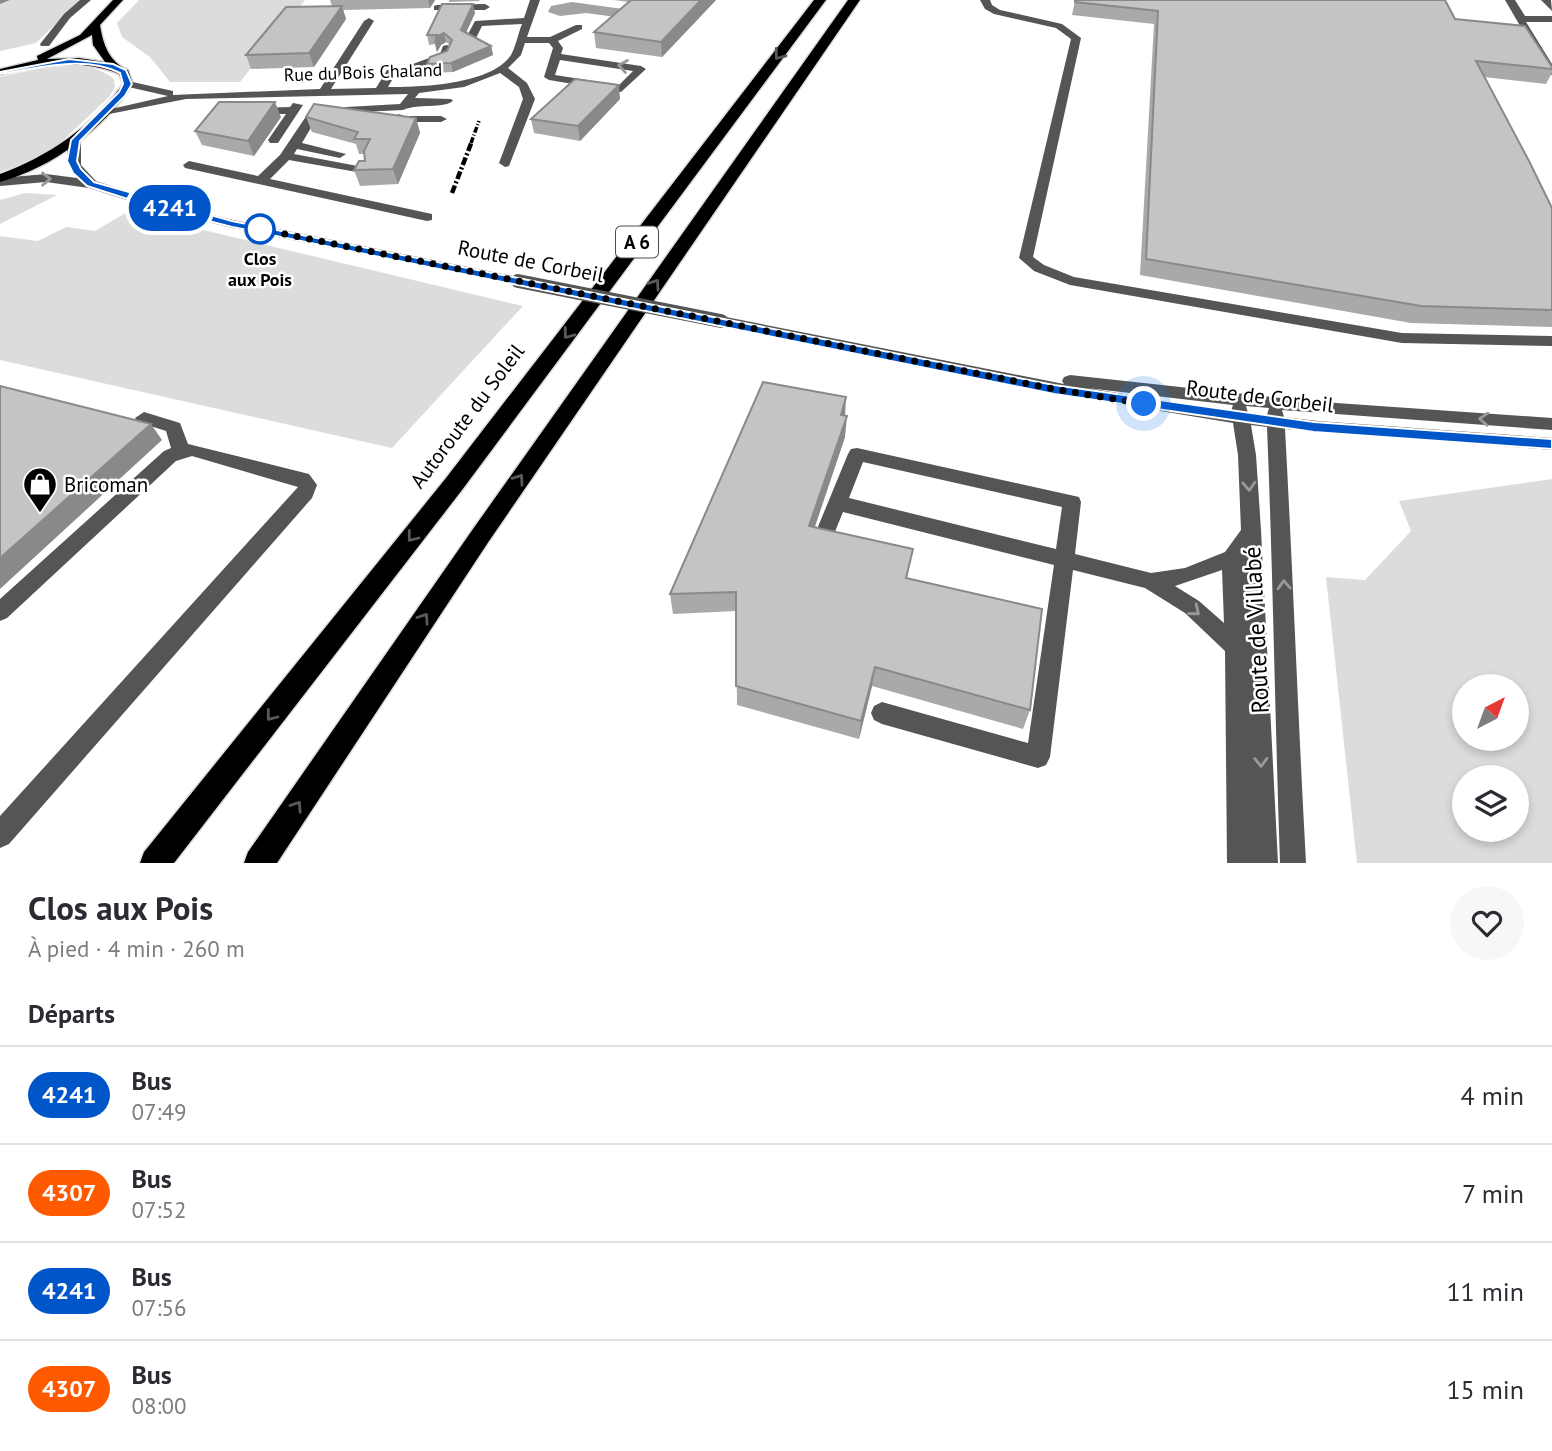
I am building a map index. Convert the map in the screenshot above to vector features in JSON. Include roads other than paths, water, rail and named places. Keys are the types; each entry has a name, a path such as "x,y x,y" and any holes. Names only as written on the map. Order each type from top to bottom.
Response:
{"highway":[{"name":"Autoroute du Soleil","path":"154,859 454,484 820,0"},
{"name":"A 6","path":"259,863 481,535 854,0"}],"main road":[{"path":"0,72 22,66 77,42 118,0"},
{"path":"95,24 98,45 113,66"},
{"path":"0,180 51,157 75,140 128,84 124,72 113,66 69,61 22,66"}],"street":[{"path":"45,44 67,16 86,0"},
{"path":"505,163 529,93 525,86 501,69 516,55 535,0"},
{"path":"985,0 988,7 997,12 1059,26 1076,38 1026,258 1039,268 1070,281 1402,338 1552,341"},
{"path":"1510,0 1522,19 1525,31 1552,72"},
{"path":"1546,0 1552,8"},
{"path":"438,8 486,7"},
{"path":"1522,19 1552,19"},
{"path":"324,92 369,21"},
{"path":"472,36 478,23 527,21"},
{"path":"521,40 552,40 579,27"},
{"path":"552,40 558,48 555,56 549,77 621,89 641,69 555,56"},
{"path":"380,91 391,72 404,71 444,56 447,48"},
{"name":"Rue du Bois Chaland","path":"104,112 149,101 186,96 440,88 477,80 501,69"},
{"path":"477,80 529,93"},
{"name":"Rue du Bois Chaland","path":"128,84 186,96"},
{"path":"416,90 397,120 441,119"},
{"path":"274,140 305,93"},
{"path":"260,181 287,156 314,111 447,101"},
{"path":"241,112 293,110"},
{"path":"75,140 72,161 76,171 91,184"},
{"path":"287,156 366,166 295,145"},
{"path":"189,165 427,217"},
{"name":"Route de Corbeil","path":"0,180 46,178 91,184 150,203 232,224 1054,389 1552,444"},
{"name":"Route de Villabé","path":"1239,408 1247,455 1265,863"},
{"name":"Route de Corbeil","path":"1275,412 1552,424"},
{"name":"Route de Villabé","path":"1275,412 1293,863"},
{"path":"144,418 174,427 181,451"},
{"path":"0,612 170,457 181,451 192,450 290,475 302,479 308,485 305,493 0,835"},
{"path":"825,534 857,454 1072,502 1038,757 882,713"},
{"path":"838,503 1151,580 1187,576 1232,558 1251,530"},
{"path":"1232,558 1240,863"},
{"path":"1151,580 1192,607 1235,647"}],"railway":[{"path":"471,143 479,121"},
{"path":"452,193 472,141"}],"place":[{"name":"Clos aux Pois","path":"260,229"},
{"name":"Bricoman","path":"40,514"}]}
